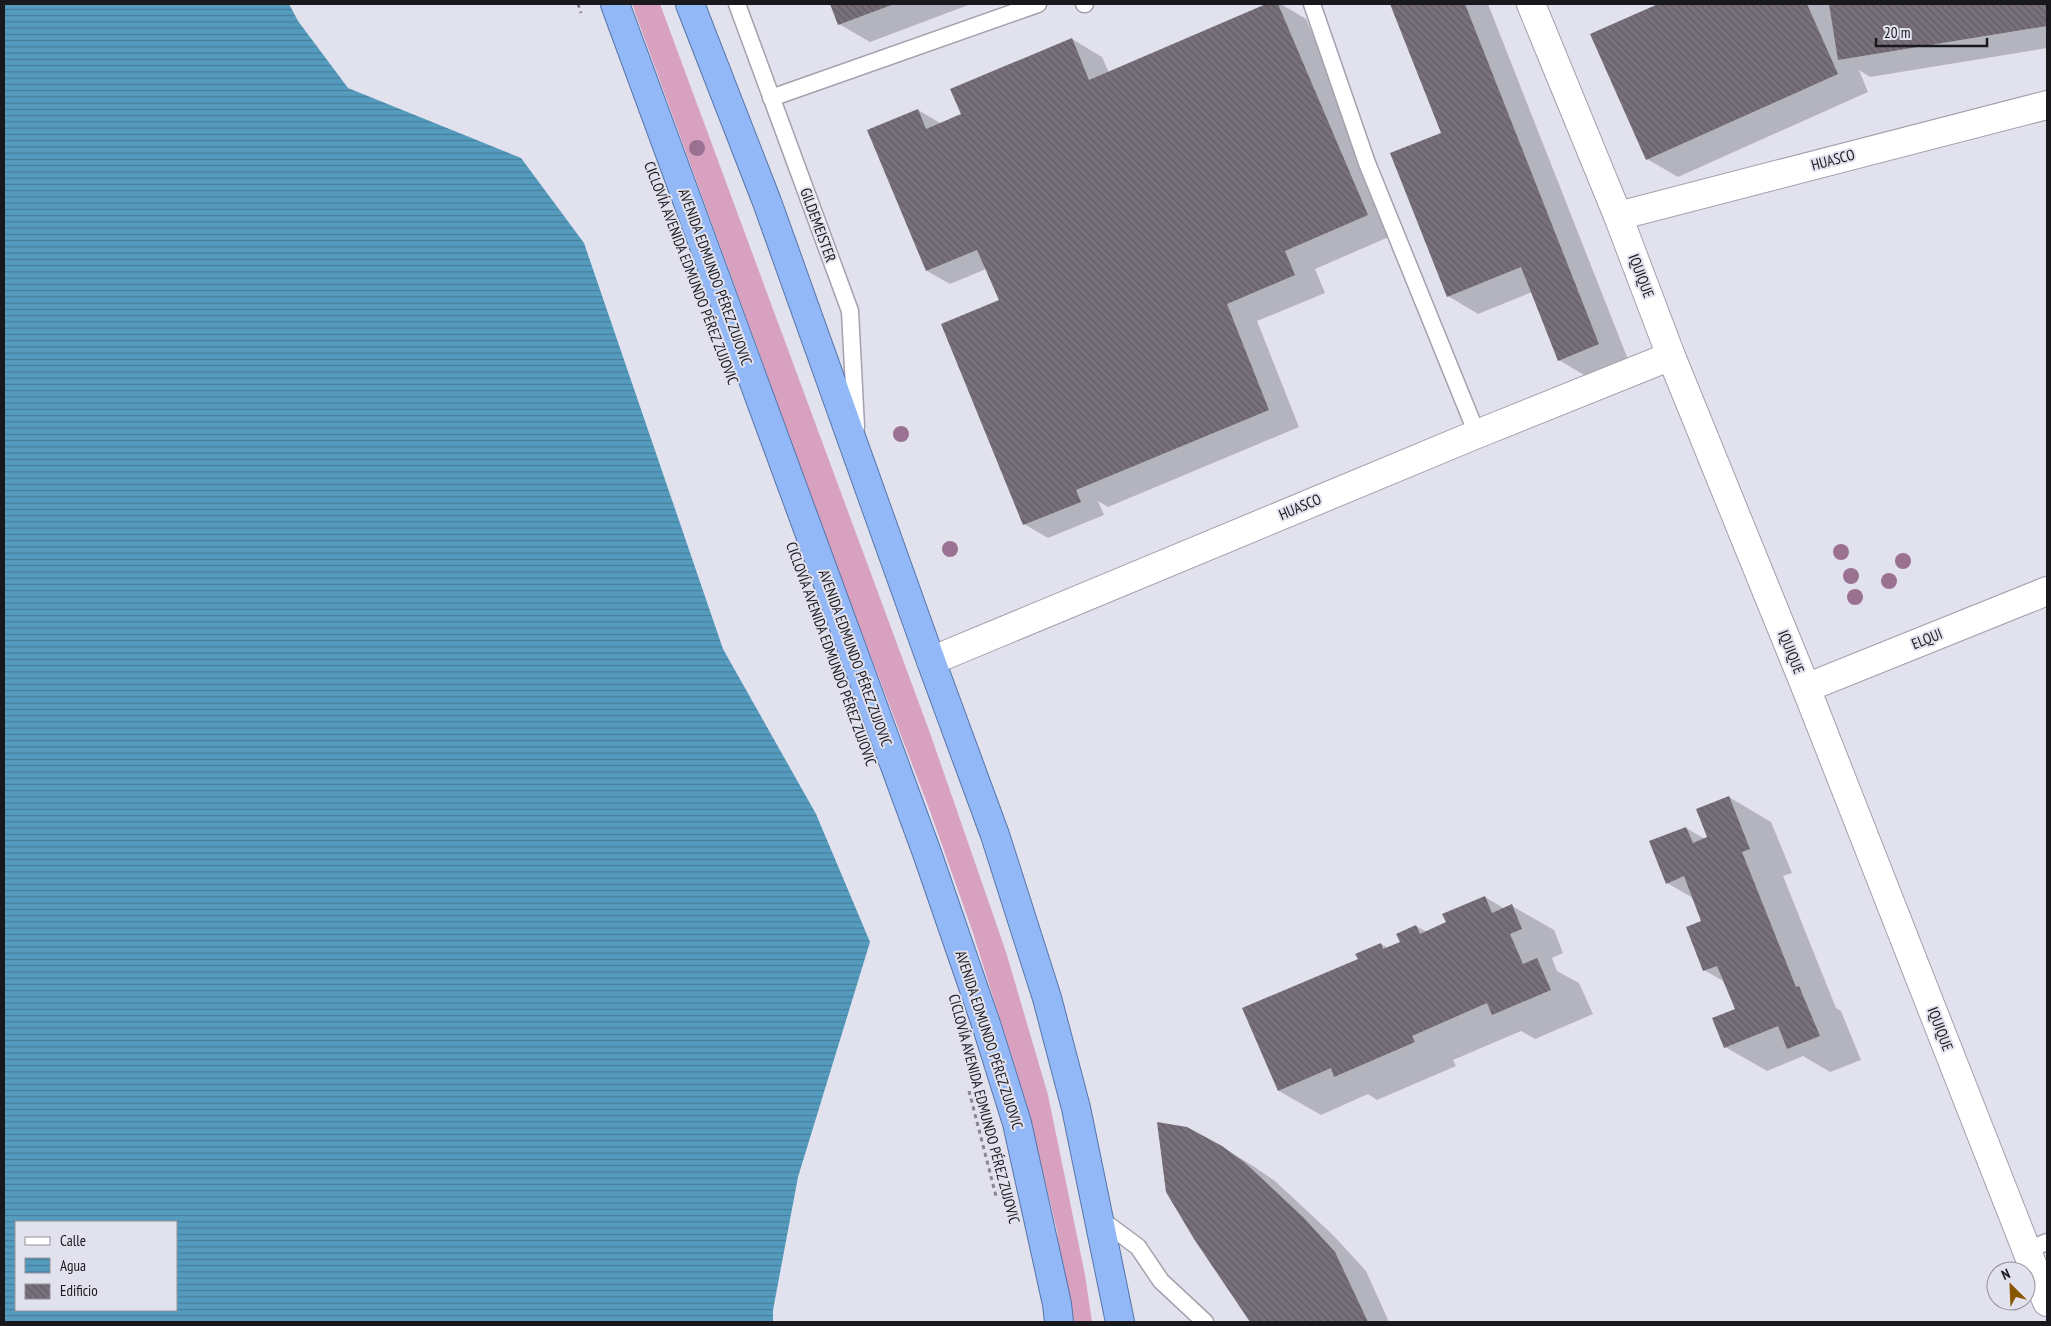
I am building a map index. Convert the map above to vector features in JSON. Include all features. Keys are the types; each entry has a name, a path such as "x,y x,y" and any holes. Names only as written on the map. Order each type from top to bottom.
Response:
{"highway":[{"name":"AVENIDA EDMUNDO PÉREZ ZUJOVIC","path":"615,4 927,853 986,1024 1017,1122 1057,1304 1059,1322"},
{"path":"690,4 767,202 995,835 1047,998 1076,1108 1120,1322"}],"street":[{"name":"IQUIQUE","path":"1531,4 1618,216 1671,356 1806,688 2037,1246 2047,1302"},
{"name":"HUASCO","path":"1618,216 2047,105"},
{"name":"HUASCO","path":"931,661 1477,434 1671,356"},
{"name":"ELQUI","path":"1806,688 2047,591"}],"lane":[{"name":"GILDEMEISTER","path":"736,4 850,311 857,454"},
{"path":"771,98 1038,4"},
{"path":"1312,4 1367,162 1477,434"},
{"path":"1097,1217 1138,1247 1161,1282 1205,1322"}],"path":[{"path":"578,4 585,22"},
{"name":"CICLOVÍA AVENIDA EDMUNDO PÉREZ ZUJOVIC","path":"967,1083 997,1198"}],"shaded area":[{"path":"632,4 660,4 930,733 1006,952 1048,1095 1085,1275 1092,1322 1069,1322 1057,1231 1027,1105 972,930 930,811 845,589"}],"water":[{"path":"4,4 289,4 298,21 348,88 521,158 584,243 723,649 816,814 870,942 798,1177 773,1310 773,1322 4,1322"}],"building":[{"path":"830,4 894,4 838,25"},
{"path":"1266,4 1278,4 1368,215 1285,251 1295,275 1227,304 1269,410 1076,490 1081,502 1023,525 941,324 999,300 977,250 926,271 867,130 918,109 926,129 961,114 950,89 1072,38 1089,80"},
{"path":"1390,4 1465,4 1599,344 1558,361 1521,267 1447,297 1390,153 1441,133"},
{"path":"1658,4 1807,4 1838,74 1646,160 1590,34"},
{"path":"1829,4 2047,4 2047,26 1838,60"},
{"path":"1729,796 1750,849 1742,852 1796,987 1799,986 1820,1036 1787,1049 1778,1026 1724,1048 1712,1018 1735,1009 1717,966 1703,971 1686,927 1701,921 1684,876 1666,884 1649,841 1686,827 1693,843 1707,837 1696,809"},
{"path":"1485,896 1492,913 1512,904 1522,929 1510,934 1523,964 1537,958 1551,990 1492,1015 1487,1003 1412,1036 1415,1042 1334,1077 1331,1068 1278,1091 1242,1008 1358,959 1355,954 1381,943 1383,949 1400,942 1396,934 1416,925 1420,934 1446,922 1442,914"},
{"path":"1157,1122 1187,1127 1222,1146 1244,1162 1303,1217 1335,1252 1368,1322 1250,1322 1194,1239 1166,1192"}]}
